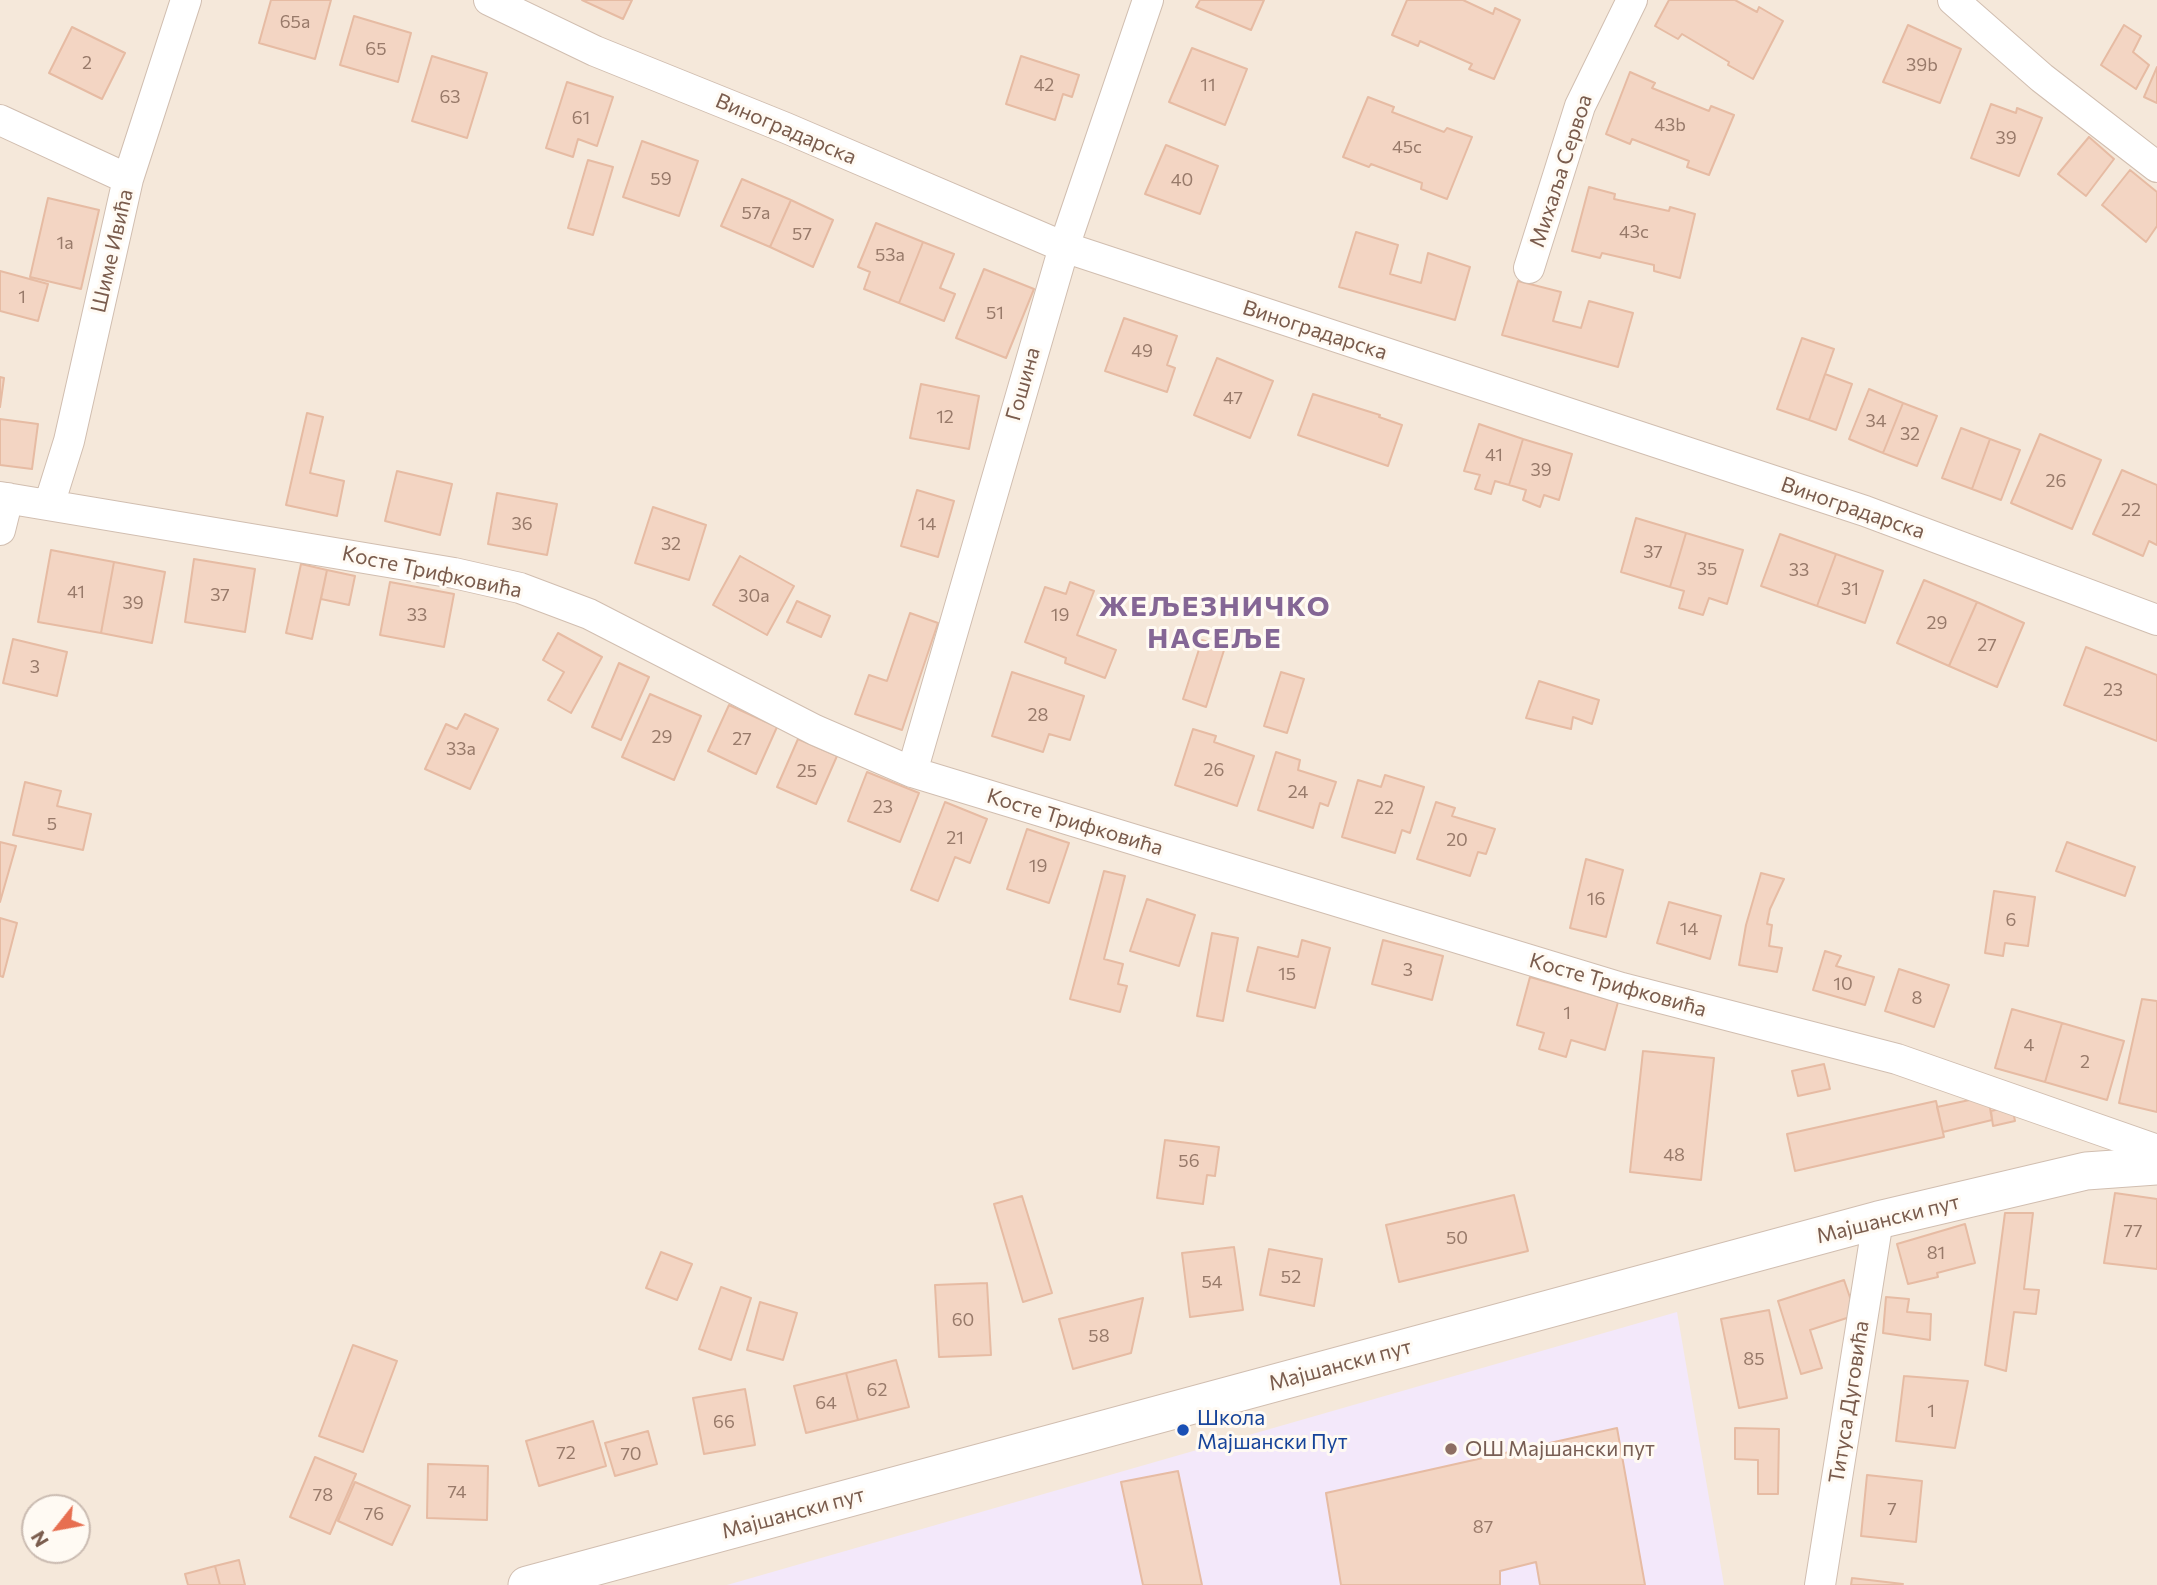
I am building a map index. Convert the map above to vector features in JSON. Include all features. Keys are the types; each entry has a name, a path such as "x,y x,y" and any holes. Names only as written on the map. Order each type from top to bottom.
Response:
{"street":[{"name":"Шиме Ивића","path":"49,505 69,441 128,179 186,0"},
{"name":"Виноградарска","path":"489,0 595,51 798,133 1064,247 1865,511 2157,620"},
{"name":"Гошина","path":"912,772 1064,247 1148,0"},
{"name":"Михаља Сервоа","path":"1529,268 1580,106 1632,0"},
{"path":"1953,0 2042,78 2157,167"},
{"path":"0,120 128,179"},
{"path":"0,530 4,497"},
{"name":"Косте Трифковића","path":"4,497 454,573 520,588 589,614 815,730 912,772 1622,988 1897,1059 2157,1150"},
{"name":"Мајшански пут","path":"527,1585 1878,1220 2086,1171 2157,1166"},
{"name":"Титуса Дуговића","path":"1820,1585 1878,1220"}],"shaded area":[{"path":"0,0 2157,0 2157,1585 0,1585"},
{"name":"ОШ Мајшански пут","path":"1677,1312 1724,1585 727,1585"}],"building":[{"path":"271,0 331,0 315,59 259,43"},
{"path":"582,0 632,0 623,19"},
{"path":"1200,0 1264,0 1251,30 1196,7"},
{"path":"1407,0 1463,0 1493,14 1495,8 1520,20 1494,79 1469,69 1472,64 1420,41 1418,46 1392,35"},
{"path":"1669,0 1735,0 1757,12 1759,7 1783,21 1753,79 1682,34 1678,39 1655,26"},
{"path":"354,16 411,33 398,82 340,65"},
{"path":"1908,25 1961,49 1940,103 1883,82"},
{"path":"2124,25 2141,36 2133,52 2149,65 2136,89 2101,65"},
{"path":"72,27 125,53 102,99 49,73"},
{"path":"1192,48 1247,69 1225,125 1169,102"},
{"path":"432,56 487,73 467,138 412,121"},
{"path":"1021,56 1079,75 1072,97 1063,94 1055,120 1006,104"},
{"path":"2157,67 2157,103 2144,97"},
{"path":"1630,72 1655,83 1652,88 1709,111 1711,106 1734,115 1709,175 1687,167 1689,161 1632,139 1630,144 1606,134"},
{"path":"567,82 613,97 597,146 578,139 573,157 546,148"},
{"path":"1368,97 1394,107 1392,112 1444,132 1447,128 1472,137 1447,199 1421,189 1422,183 1371,164 1369,167 1343,157"},
{"path":"1991,104 2016,113 2017,108 2042,118 2019,176 1971,158"},
{"path":"2089,137 2114,159 2086,196 2058,174"},
{"path":"642,141 698,161 679,216 623,197"},
{"path":"1166,145 1218,166 1200,214 1145,194"},
{"path":"588,160 613,167 593,235 568,228"},
{"path":"2130,170 2157,192 2157,226 2146,242 2102,205"},
{"path":"742,179 791,200 770,247 721,226"},
{"path":"1589,187 1615,194 1614,199 1669,211 1670,207 1695,214 1680,278 1654,271 1654,265 1602,253 1600,258 1572,251"},
{"path":"48,198 99,210 81,289 30,277"},
{"path":"791,200 833,220 813,267 770,247"},
{"path":"876,223 923,242 899,303 864,289 870,272 858,267"},
{"path":"1356,232 1398,245 1390,274 1421,283 1428,253 1470,267 1455,320 1339,287"},
{"path":"923,242 954,254 940,288 955,294 944,321 899,303"},
{"path":"984,269 1034,289 1006,358 956,338"},
{"path":"0,271 48,284 38,321 0,311"},
{"path":"1518,281 1561,292 1553,321 1581,328 1589,301 1633,313 1618,367 1502,335"},
{"path":"1124,318 1177,336 1167,365 1175,368 1167,392 1105,371"},
{"path":"1802,338 1834,349 1809,420 1777,409"},
{"path":"1217,358 1273,381 1250,438 1194,415"},
{"path":"1825,374 1852,384 1836,430 1809,420"},
{"path":"0,377 4,378 0,407"},
{"path":"921,384 979,396 969,449 910,438"},
{"path":"1869,389 1903,403 1883,453 1849,439"},
{"path":"1313,394 1380,415 1379,417 1402,425 1388,466 1298,435"},
{"path":"1903,403 1937,416 1917,466 1883,453"},
{"path":"307,413 323,417 310,473 344,481 337,516 286,505"},
{"path":"0,419 38,424 32,469 0,465"},
{"path":"1479,424 1523,439 1509,485 1495,481 1491,494 1475,489 1480,475 1464,471"},
{"path":"1961,428 1990,439 1972,489 1942,478"},
{"path":"2040,434 2101,460 2072,529 2011,503"},
{"path":"1523,439 1572,454 1559,500 1544,495 1540,507 1523,500 1526,490 1509,485"},
{"path":"1990,439 2020,450 2001,500 1972,489"},
{"path":"2122,470 2157,485 2157,545 2149,541 2143,556 2093,534"},
{"path":"397,471 452,484 440,535 385,521"},
{"path":"917,490 954,501 938,557 901,546"},
{"path":"497,493 557,504 547,555 488,544"},
{"path":"653,507 706,525 689,580 635,563"},
{"path":"1636,518 1686,533 1670,587 1621,572"},
{"path":"1686,533 1743,550 1727,604 1709,598 1703,615 1679,608 1684,591 1670,587"},
{"path":"1780,534 1836,554 1817,606 1761,586"},
{"path":"51,550 114,562 101,633 38,622"},
{"path":"1836,554 1883,571 1865,623 1817,606"},
{"path":"740,556 794,586 767,635 713,605"},
{"path":"194,559 255,569 245,632 185,622"},
{"path":"114,562 165,572 152,643 101,633"},
{"path":"301,564 327,570 312,639 286,633"},
{"path":"327,570 355,576 349,605 321,599"},
{"path":"1924,580 1977,602 1949,666 1897,643"},
{"path":"390,582 454,594 444,647 380,635"},
{"path":"1070,582 1094,591 1077,635 1116,650 1105,678 1065,663 1066,658 1025,642 1045,587 1066,594"},
{"path":"797,601 830,616 821,637 787,622"},
{"path":"1977,602 2024,623 1997,687 1949,666"},
{"path":"910,613 938,623 902,730 855,714 869,675 887,681"},
{"path":"558,633 602,657 571,713 548,700 564,672 543,660"},
{"path":"13,639 67,652 57,696 3,683"},
{"path":"1202,640 1225,647 1206,707 1183,699"},
{"path":"2086,647 2157,675 2157,741 2064,705"},
{"path":"619,663 649,677 621,740 592,727"},
{"path":"1012,672 1084,696 1070,740 1049,734 1043,752 992,736"},
{"path":"1281,672 1304,679 1287,733 1264,726"},
{"path":"1539,681 1599,700 1592,724 1573,717 1571,729 1526,718"},
{"path":"650,694 701,716 674,780 622,757"},
{"path":"729,705 777,727 756,774 708,751"},
{"path":"465,714 498,729 470,789 425,769 446,724 457,729"},
{"path":"1193,729 1216,736 1214,742 1254,756 1237,806 1175,785"},
{"path":"798,739 837,756 816,804 777,787"},
{"path":"1276,752 1300,760 1298,770 1336,782 1328,806 1320,803 1313,828 1258,810"},
{"path":"867,772 919,793 900,842 848,821"},
{"path":"1385,775 1424,787 1410,833 1402,830 1395,853 1342,837 1358,780 1381,787"},
{"path":"25,782 61,791 57,806 91,814 83,850 13,835"},
{"path":"945,802 987,819 970,863 955,857 938,901 911,890"},
{"path":"1436,802 1455,808 1452,816 1495,829 1486,854 1478,852 1470,876 1417,859"},
{"path":"1027,829 1069,843 1049,903 1007,889"},
{"path":"0,842 16,846 0,902"},
{"path":"2067,842 2135,867 2125,896 2056,871"},
{"path":"1586,859 1623,870 1606,937 1570,928"},
{"path":"1104,871 1125,876 1104,959 1123,964 1118,984 1127,986 1120,1012 1070,999"},
{"path":"1761,873 1784,879 1770,909 1767,924 1772,925 1769,946 1782,948 1777,972 1739,965 1746,925"},
{"path":"1994,891 2035,897 2028,946 2005,943 2003,956 1985,953"},
{"path":"1147,899 1195,915 1179,966 1130,951"},
{"path":"1669,902 1721,916 1710,959 1657,943"},
{"path":"0,918 17,923 3,977 0,976"},
{"path":"1212,933 1238,938 1223,1021 1197,1016"},
{"path":"1302,940 1330,948 1315,1008 1247,991 1258,947 1298,957"},
{"path":"1383,940 1443,956 1432,1000 1372,984"},
{"path":"1825,951 1841,956 1836,966 1874,977 1865,1005 1813,990"},
{"path":"1899,969 1949,985 1934,1027 1885,1011"},
{"path":"1530,977 1618,1002 1605,1050 1571,1040 1566,1057 1539,1049 1544,1033 1517,1025"},
{"path":"2142,999 2157,1001 2157,1112 2119,1103"},
{"path":"2012,1009 2062,1023 2045,1082 1995,1068"},
{"path":"2062,1023 2124,1041 2107,1100 2045,1082"},
{"path":"1643,1051 1714,1058 1701,1180 1630,1172"},
{"path":"1824,1064 1830,1089 1798,1096 1792,1071"},
{"path":"1988,1096 1992,1120 1943,1132 1937,1107"},
{"path":"1936,1101 1944,1137 1795,1171 1787,1134"},
{"path":"2012,1106 2015,1121 1993,1126 1991,1111"},
{"path":"1165,1140 1219,1147 1215,1176 1207,1175 1203,1204 1157,1198"},
{"path":"2115,1193 2157,1199 2157,1269 2104,1263"},
{"path":"1514,1195 1528,1251 1399,1282 1386,1225"},
{"path":"1022,1196 1052,1293 1023,1302 994,1204"},
{"path":"2005,1213 2033,1213 2024,1289 2039,1290 2036,1314 2014,1312 2006,1371 1985,1365"},
{"path":"1965,1224 1975,1263 1937,1273 1938,1277 1908,1284 1897,1244"},
{"path":"1234,1247 1243,1310 1190,1317 1182,1253"},
{"path":"1269,1249 1322,1259 1314,1306 1260,1295"},
{"path":"661,1252 692,1264 677,1300 646,1288"},
{"path":"1844,1280 1856,1315 1810,1330 1822,1368 1801,1374 1778,1301"},
{"path":"987,1283 991,1355 939,1357 935,1285"},
{"path":"721,1287 751,1298 731,1360 699,1349"},
{"path":"1886,1297 1909,1299 1907,1312 1931,1314 1930,1340 1883,1333"},
{"path":"1143,1298 1131,1353 1073,1369 1059,1319"},
{"path":"760,1302 797,1313 783,1360 747,1350"},
{"path":"1769,1310 1787,1398 1739,1408 1721,1319"},
{"path":"353,1345 397,1361 363,1452 319,1436"},
{"path":"896,1360 909,1407 858,1420 846,1373"},
{"path":"846,1373 858,1420 806,1433 794,1386"},
{"path":"1904,1376 1968,1381 1955,1448 1896,1441"},
{"path":"745,1389 755,1445 704,1454 693,1398"},
{"path":"593,1421 606,1466 539,1486 526,1441"},
{"path":"1617,1428 1645,1585 1540,1585 1536,1562 1500,1571 1500,1585 1341,1585 1326,1493"},
{"path":"1735,1428 1779,1429 1778,1494 1758,1494 1758,1460 1735,1459"},
{"path":"648,1431 657,1464 615,1476 605,1443"},
{"path":"315,1457 356,1474 330,1534 290,1517"},
{"path":"428,1464 488,1466 487,1520 427,1518"},
{"path":"1178,1471 1202,1585 1143,1585 1121,1482"},
{"path":"1867,1475 1922,1481 1916,1542 1861,1536"},
{"path":"355,1482 410,1506 392,1545 338,1521"},
{"path":"239,1560 245,1585 220,1585 215,1566"},
{"path":"215,1566 220,1585 188,1585 185,1574"},
{"path":"1852,1578 1903,1584 1851,1585"}],"place":[{"name":"Школа Мајшански Пут","path":"1183,1430"},
{"name":"ОШ Мајшански пут","path":"1451,1449"}],"district":[{"name":"ЖЕЉЕЗНИЧКО НАСЕЉЕ","path":"1215,623"}]}
